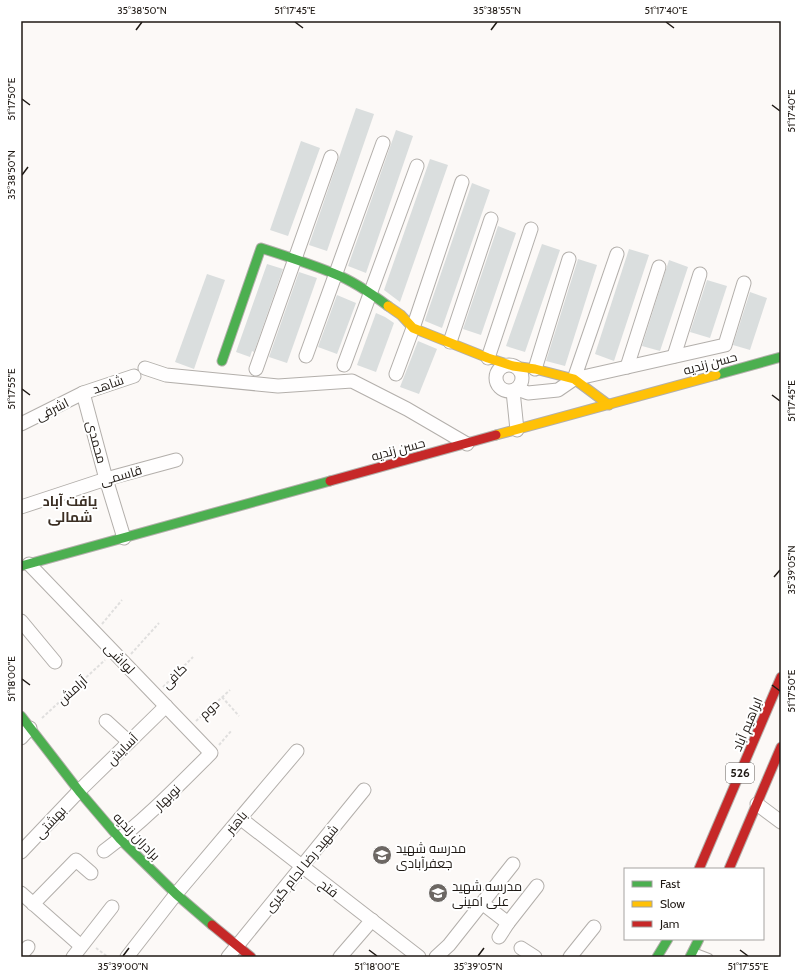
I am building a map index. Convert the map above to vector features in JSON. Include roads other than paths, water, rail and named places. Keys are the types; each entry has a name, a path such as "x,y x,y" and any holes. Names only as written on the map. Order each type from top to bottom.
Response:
{"street":[{"path":"306,356 383,143"},
{"path":"256,369 331,158"},
{"path":"344,365 418,166"},
{"path":"396,374 462,182"},
{"path":"450,342 491,219"},
{"path":"488,358 532,230"},
{"path":"222,361 261,248 336,274 371,293 400,314 413,328 488,358 513,366 520,370 522,378 520,386 515,390"},
{"path":"574,379 617,254"},
{"path":"535,369 569,258"},
{"path":"627,367 659,267"},
{"path":"674,356 700,274"},
{"path":"609,405 574,379 535,369 509,365 501,368 498,372 496,380 498,385 505,391 515,390 528,393 558,390 574,379 725,345 744,283"},
{"name":"حسن زندیه","path":"25,565 781,357"},
{"path":"145,368 166,375 278,386 352,381 408,409 467,444"},
{"name":"شاهد","path":"83,393 134,376"},
{"path":"515,390 516,430"},
{"name":"اشرفی","path":"21,424 83,393"},
{"name":"محمدی","path":"83,393 106,479 124,538"},
{"name":"قاسمی","path":"21,507 106,479 176,460"},
{"name":"لواشی","path":"25,565 95,632 212,753"},
{"path":"21,622 55,662"},
{"name":"ابراهیم آباد","path":"699,868 781,677"},
{"name":"آسایش","path":"79,791 166,706"},
{"name":"برادران زندیه","path":"21,716 79,791 120,839 176,894 251,957"},
{"path":"106,721 129,742"},
{"path":"21,738 30,728"},
{"name":"526","path":"729,868 781,747"},
{"name":"باهنر","path":"127,957 176,894 297,750"},
{"name":"نوبهار","path":"120,839 159,805 212,753"},
{"name":"شهید رضا لجام گیری","path":"228,957 364,790"},
{"name":"بهشتی","path":"21,852 79,791"},
{"path":"757,804 781,822"},
{"name":"فتح","path":"240,818 419,957"},
{"path":"104,851 120,839"},
{"path":"33,904 76,860 91,874"},
{"path":"436,957 449,945 513,864"},
{"path":"499,937 537,886"},
{"path":"21,893 81,946"},
{"path":"482,903 508,923"},
{"path":"73,957 112,907"},
{"path":"340,957 372,920"},
{"path":"570,957 594,927"},
{"path":"657,957 667,940"},
{"path":"692,954 698,940"},
{"path":"521,948 535,957"}],"lane":[{"path":"692,954 709,957"}],"place":[{"name":"مدرسه شهید جعفرآبادی","path":"382,855"},
{"name":"مدرسه شهید علی امینی","path":"438,893"}],"district":[{"name":"یافت آباد شمالی","path":"70,510"}]}
